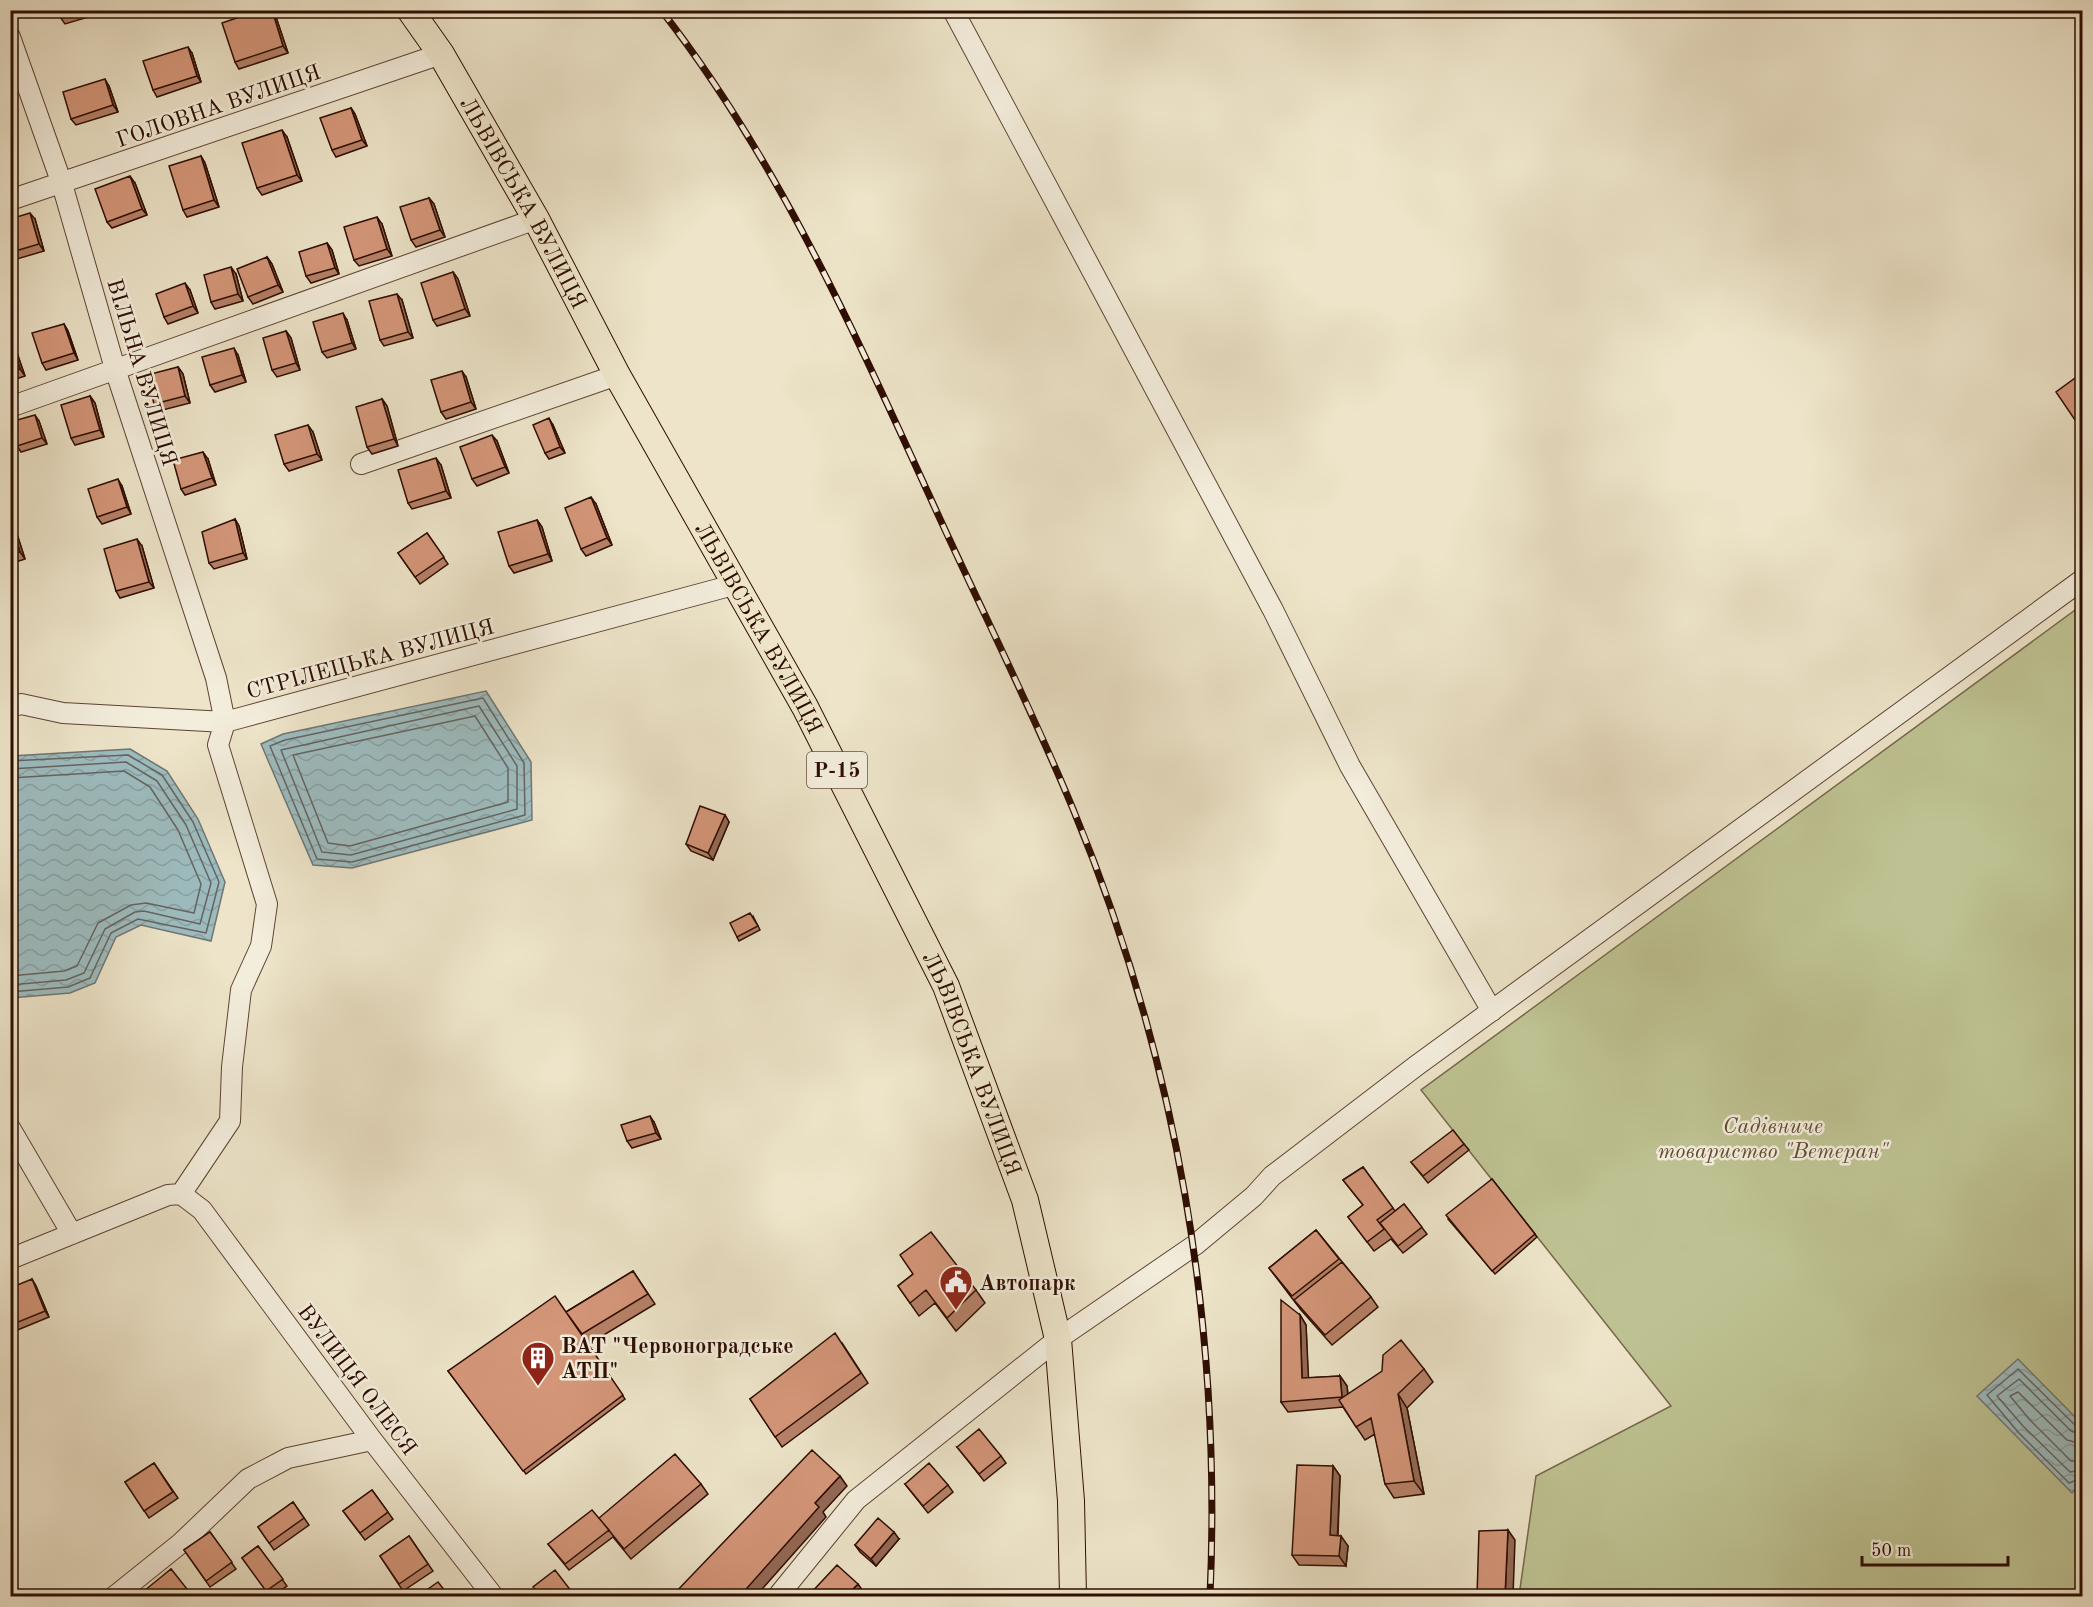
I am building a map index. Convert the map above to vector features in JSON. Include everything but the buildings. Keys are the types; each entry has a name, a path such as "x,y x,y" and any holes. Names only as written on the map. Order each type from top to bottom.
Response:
{"main road":[{"name":"ЛЬВІВСЬКА ВУЛИЦЯ","path":"410,10 441,54 536,219 617,375 805,707 946,986 1025,1200 1058,1340 1071,1501 1073,1596"}],"street":[{"path":"953,10 1273,610 1350,766 1492,1011"},
{"name":"ВІЛЬНА ВУЛИЦЯ","path":"10,37 62,184 116,372 216,678 225,722"},
{"name":"ГОЛОВНА ВУЛИЦЯ","path":"10,200 441,54"},
{"path":"10,408 116,372 536,219"},
{"path":"361,465 617,375"},
{"path":"778,1596 856,1500 1058,1340 1195,1245 1254,1196 1272,1176 1492,1011 2082,580"},
{"name":"СТРІЛЕЦЬКА ВУЛИЦЯ","path":"10,707 21,704 63,713 225,722 737,584"},
{"path":"10,1259 168,1195 181,1194 230,1121 232,1067 241,990 261,946 267,904 218,745 225,722"},
{"path":"10,1128 72,1234"},
{"name":"ВУЛИЦЯ ОЛЕСЯ","path":"181,1194 202,1210 372,1440 493,1596"},
{"path":"115,1596 180,1543 248,1479 288,1458 372,1440"}],"green space":[{"name":"Садівниче товариство \"Ветеран\"","path":"2082,605 2082,1596 1519,1596 1536,1476 1671,1406 1421,1090"}],"water":[{"path":"486,691 531,762 532,820 352,868 313,865 261,744 283,734"},
{"path":"130,749 167,771 198,819 225,882 211,941 141,925 116,937 95,983 70,993 11,998 11,756"},
{"path":"2018,1359 2082,1424 2082,1481 2072,1493 1977,1396"}],"railway":[{"path":"661,10 741,124 810,246 872,371 1039,730 1073,809 1109,904 1140,999 1165,1097 1185,1195 1199,1294 1208,1394 1212,1495 1210,1596"}],"place":[{"name":"Автопарк","path":"956,1311"},
{"name":"ВАТ \"Червоноградське АТП\"","path":"538,1387"}]}
